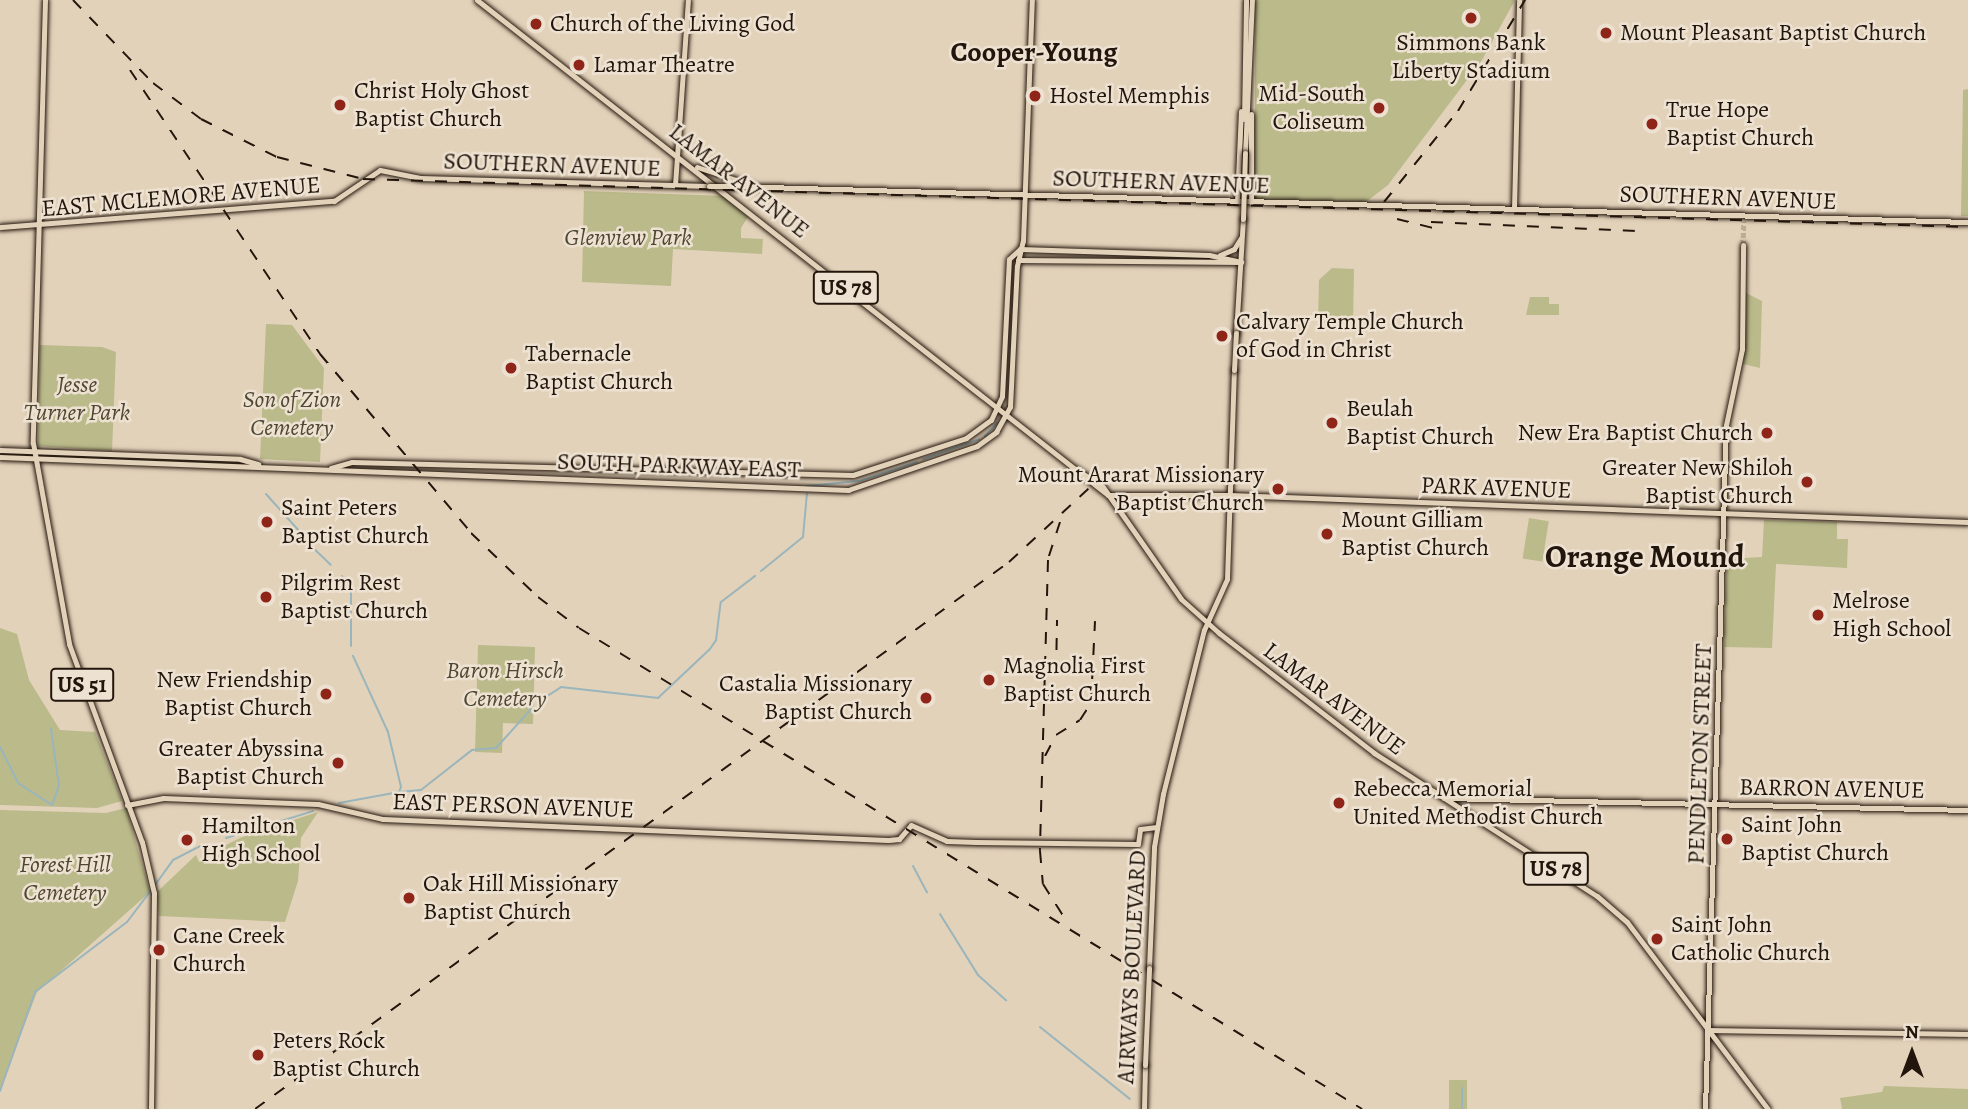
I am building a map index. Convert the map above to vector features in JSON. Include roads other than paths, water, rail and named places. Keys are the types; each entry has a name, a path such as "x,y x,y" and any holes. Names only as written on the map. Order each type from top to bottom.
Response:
{"main road":[{"name":"US 51","path":"45,0 37,228 34,454 69,644 152,883 151,1109"},
{"name":"LAMAR AVENUE","path":"477,0 691,164 998,409 1003,421 1014,422 1108,495"},
{"path":"675,185 688,0"},
{"path":"1003,421 1024,195 1032,0"},
{"path":"1237,202 1246,0"},
{"path":"1230,495 1252,0"},
{"path":"1514,209 1519,0"},
{"path":"1249,86 1251,202"},
{"path":"1242,90 1245,152"},
{"path":"691,164 757,187"},
{"path":"677,172 697,169"},
{"name":"SOUTHERN AVENUE","path":"359,184 380,170 420,178 627,185 1514,209 1744,218 1968,222"},
{"path":"677,172 687,186"},
{"name":"EAST MCLEMORE AVENUE","path":"0,228 37,228 334,201 359,184"},
{"path":"1218,256 1234,249 1242,236"},
{"name":"PENDLETON STREET","path":"1705,1109 1729,400 1741,353 1743,245"},
{"path":"1010,255 1020,249 1218,256 1241,262"},
{"path":"1152,253 1152,261"},
{"path":"998,409 1010,255"},
{"path":"1010,255 1018,260 1241,262"},
{"name":"SOUTH PARKWAY EAST","path":"331,468 352,462 840,477 966,438 994,416 998,409"},
{"path":"994,416 1003,421 1014,422"},
{"name":"SOUTH PARKWAY EAST","path":"0,450 34,454 240,459 271,467 848,490 977,446 1003,421"},
{"name":"SOUTH PARKWAY EAST","path":"0,457 34,454"},
{"name":"LAMAR AVENUE","path":"1076,469 1099,483 1135,528 1170,586 1212,628 1363,745 1611,906 1648,945 1768,1109"},
{"path":"1099,483 1130,494"},
{"name":"PARK AVENUE","path":"1108,495 1230,495 1968,522"},
{"name":"AIRWAYS BOULEVARD","path":"1144,1109 1157,827 1202,634 1227,579 1230,495"},
{"path":"1196,614 1202,634 1212,628"},
{"name":"BARRON AVENUE","path":"1444,798 1968,810"},
{"name":"EAST PERSON AVENUE","path":"127,805 155,799 318,804 383,819 899,839 911,825 947,841 1138,844"},
{"name":"AIRWAYS BOULEVARD","path":"1138,844 1140,829 1157,827"},
{"path":"1696,1011 1710,1006"},
{"path":"1709,1014 1713,1023 1727,1030"},
{"path":"1709,1030 1968,1034"}],"waterway":[{"path":"985,436 997,423"},
{"path":"923,459 980,439"},
{"path":"807,486 859,481 917,462"},
{"path":"761,571 803,537 807,493"},
{"path":"266,494 300,532"},
{"path":"304,539 331,565"},
{"path":"342,576 351,588 351,646"},
{"path":"538,702 561,687 658,698 710,649 716,640 721,602 755,576"},
{"path":"339,803 399,792 401,787 388,732 353,656"},
{"path":"399,792 421,790 472,750 496,748 533,707"},
{"path":"0,747 18,783 52,805 59,786 51,729"},
{"path":"226,838 313,811"},
{"path":"155,885 173,860 201,846"},
{"path":"913,866 927,892"},
{"path":"0,1091 35,992 127,922 152,889"},
{"path":"940,914 978,975 1006,1000"},
{"path":"1040,1027 1130,1099"},
{"path":"1462,1088 1462,1109"}],"tunnel":[{"path":"1743,245 1744,221"}],"railway":[{"path":"73,0 153,83 201,119 277,157 363,179 1968,227"},
{"path":"1384,202 1458,111 1525,0"},
{"path":"130,70 320,354 471,533 538,597 579,628 1362,1109"},
{"path":"1397,219 1441,230"},
{"path":"1431,222 1637,231"},
{"path":"255,1109 1009,562 1101,477"},
{"path":"1060,522 1048,560 1040,851 1043,884 1067,922"},
{"path":"1049,697 1056,674 1057,620"},
{"path":"1045,756 1056,735 1080,720 1091,703 1095,621"}],"place":[{"name":"Simmons Bank Liberty Stadium","path":"1471,18"},
{"name":"Church of the Living God","path":"536,24"},
{"name":"Mount Pleasant Baptist Church","path":"1606,33"},
{"name":"Lamar Theatre","path":"579,65"},
{"name":"Hostel Memphis","path":"1035,96"},
{"name":"Christ Holy Ghost Baptist Church","path":"340,105"},
{"name":"Mid-South Coliseum","path":"1379,108"},
{"name":"True Hope Baptist Church","path":"1652,124"},
{"name":"Calvary Temple Church of God in Christ","path":"1222,336"},
{"name":"Tabernacle Baptist Church","path":"511,368"},
{"name":"Beulah Baptist Church","path":"1332,423"},
{"name":"New Era Baptist Church","path":"1767,433"},
{"name":"Greater New Shiloh Baptist Church","path":"1807,482"},
{"name":"Mount Ararat Missionary Baptist Church","path":"1278,489"},
{"name":"Saint Peters Baptist Church","path":"267,522"},
{"name":"Mount Gilliam Baptist Church","path":"1327,534"},
{"name":"Pilgrim Rest Baptist Church","path":"266,597"},
{"name":"Melrose High School","path":"1818,615"},
{"name":"Magnolia First Baptist Church","path":"989,680"},
{"name":"New Friendship Baptist Church","path":"326,694"},
{"name":"Castalia Missionary Baptist Church","path":"926,698"},
{"name":"Greater Abyssina Baptist Church","path":"338,763"},
{"name":"Rebecca Memorial United Methodist Church","path":"1339,803"},
{"name":"Saint John Baptist Church","path":"1727,839"},
{"name":"Hamilton High School","path":"187,840"},
{"name":"Oak Hill Missionary Baptist Church","path":"409,898"},
{"name":"Saint John Catholic Church","path":"1657,939"},
{"name":"Cane Creek Church","path":"159,950"},
{"name":"Peters Rock Baptist Church","path":"258,1055"}],"district":[{"name":"Cooper-Young","path":"1034,52"},
{"name":"Orange Mound","path":"1645,556"}],"park label":[{"name":"Glenview Park","path":"628,238"},
{"name":"Jesse Turner Park","path":"77,399"},
{"name":"Son of Zion Cemetery","path":"292,414"},
{"name":"Baron Hirsch Cemetery","path":"505,685"},
{"name":"Forest Hill Cemetery","path":"65,879"}]}
